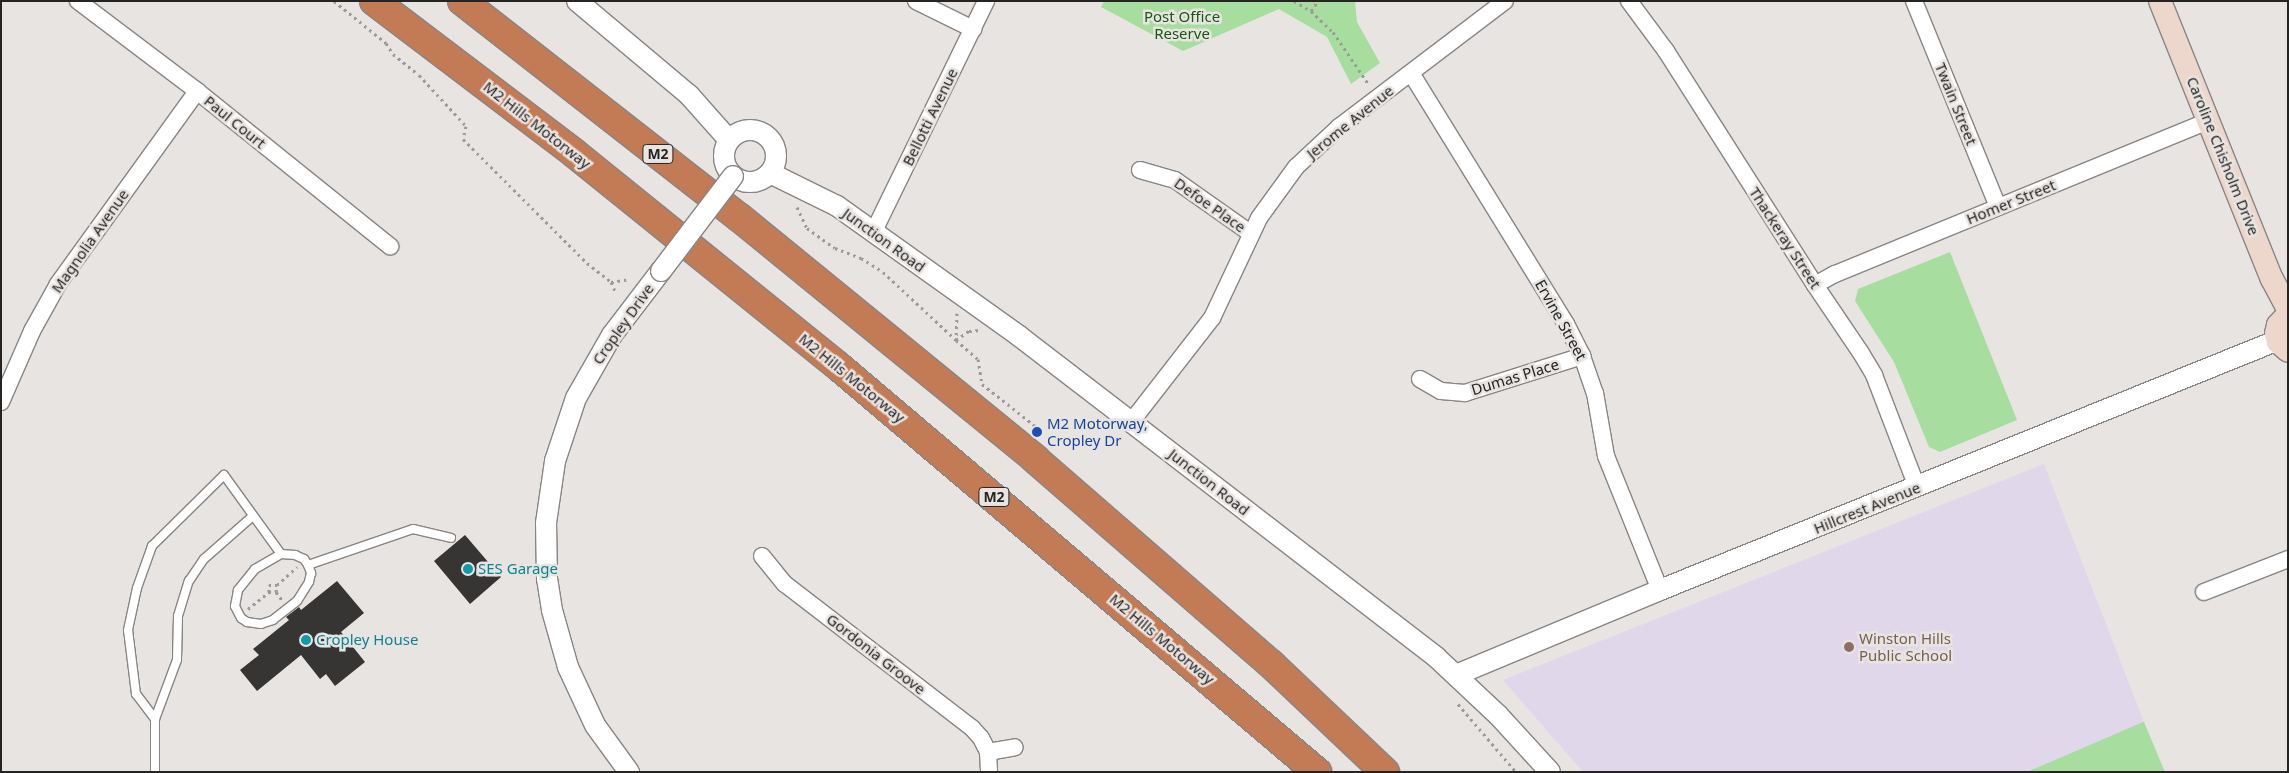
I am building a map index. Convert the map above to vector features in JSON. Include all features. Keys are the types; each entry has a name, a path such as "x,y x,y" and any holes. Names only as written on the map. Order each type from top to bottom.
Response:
{"highway":[{"name":"M2 Hills Motorway","path":"374,1 574,153 838,366 1317,772"},
{"name":"M2","path":"462,1 740,218 1035,459 1271,664 1384,772"}],"main road":[{"name":"Caroline Chisholm Drive","path":"2160,1 2272,279 2288,309"},
{"path":"2283,346 2278,325 2288,314"}],"street":[{"name":"Paul Court","path":"78,1 197,91 390,246"},
{"path":"577,1 682,89 729,140"},
{"path":"916,1 973,29"},
{"name":"Bellotti Avenue","path":"872,232 986,1"},
{"name":"Jerome Avenue","path":"1131,422 1215,313 1250,233 1273,195 1308,155 1338,127 1412,73 1504,1"},
{"name":"Thackeray Street","path":"1629,1 1666,50 1815,285 1862,353 1874,375 1917,487"},
{"name":"Twain Street","path":"1914,1 1998,207"},
{"name":"Ervine Street","path":"1412,73 1566,324 1582,356 1595,393 1606,456 1660,590"},
{"name":"Magnolia Avenue","path":"1,402 32,331 58,284 197,91"},
{"name":"Homer Street","path":"1815,285 1835,274 2208,121"},
{"path":"750,130 766,136 775,149 776,158 770,173 757,181 749,182 733,176 725,164 724,156 729,140 735,134 750,130"},
{"name":"Defoe Place","path":"1140,170 1175,180 1250,233"},
{"name":"Junction Road","path":"770,173 837,206 967,298 1131,422 1456,675 1498,715 1550,772"},
{"name":"Cropley Drive","path":"629,772 595,725 568,667 552,610 547,579 546,523 555,461 576,398 612,335 733,176"},
{"name":"Hillcrest Avenue","path":"1456,675 1660,590 1917,487 2283,346"},
{"name":"Dumas Place","path":"1420,379 1441,390 1465,393 1582,356"},
{"name":"Gordonia Groove","path":"762,556 784,584 972,728 981,738 988,752 989,772"},
{"path":"2204,592 2288,559"},
{"path":"988,752 1015,747"}],"lane":[{"path":"155,720 136,694 128,630 137,588 152,546 224,475 281,554"},
{"path":"155,772 155,720 176,660 178,616 189,580 204,559 253,516"},
{"path":"307,563 413,529 451,538"},
{"path":"281,554 296,555 307,563 311,573 309,582 304,592 289,608 273,620 261,624 247,622 240,616 235,606 235,600 243,582 255,569 281,554"}],"path":[{"path":"334,1 386,43 393,54 419,75 466,126 463,139 587,263 611,282 616,293"},
{"path":"1294,1 1311,11 1333,32 1365,78"},
{"path":"1311,11 1318,1"},
{"path":"798,186 798,212 807,228 835,248 861,258 883,272 978,359 982,384 1039,429 1037,432"},
{"path":"611,282 629,279"},
{"path":"956,340 957,313 967,298"},
{"path":"269,592 268,585 277,585 307,563"},
{"path":"240,616 269,592 276,592 277,585"}],"shaded area":[{"name":"Winston Hills Public School","path":"2044,464 2144,722 2027,772 1583,772 1503,680"}],"green space":[{"name":"Post Office Reserve","path":"1104,1 1355,1 1357,22 1380,63 1351,84 1327,37 1279,9 1183,51 1101,7"},
{"path":"1950,252 2017,420 1940,452 1929,447 1894,362 1855,301 1858,289"},
{"path":"2143,722 2165,772 2027,772"}],"building":[{"name":"SES Garage","path":"465,535 501,577 470,604 434,561"},
{"name":"Cropley House","path":"337,581 364,613 341,632 365,662 335,686 326,674 320,679 301,655 257,691 240,670 259,655 253,649 289,620 286,617 299,607 301,610"}],"place":[{"name":"M2 Motorway, Cropley Dr","path":"1037,432"},
{"name":"SES Garage","path":"468,569"},
{"name":"Cropley House","path":"306,640"},
{"name":"Winston Hills Public School","path":"1849,647"}]}
